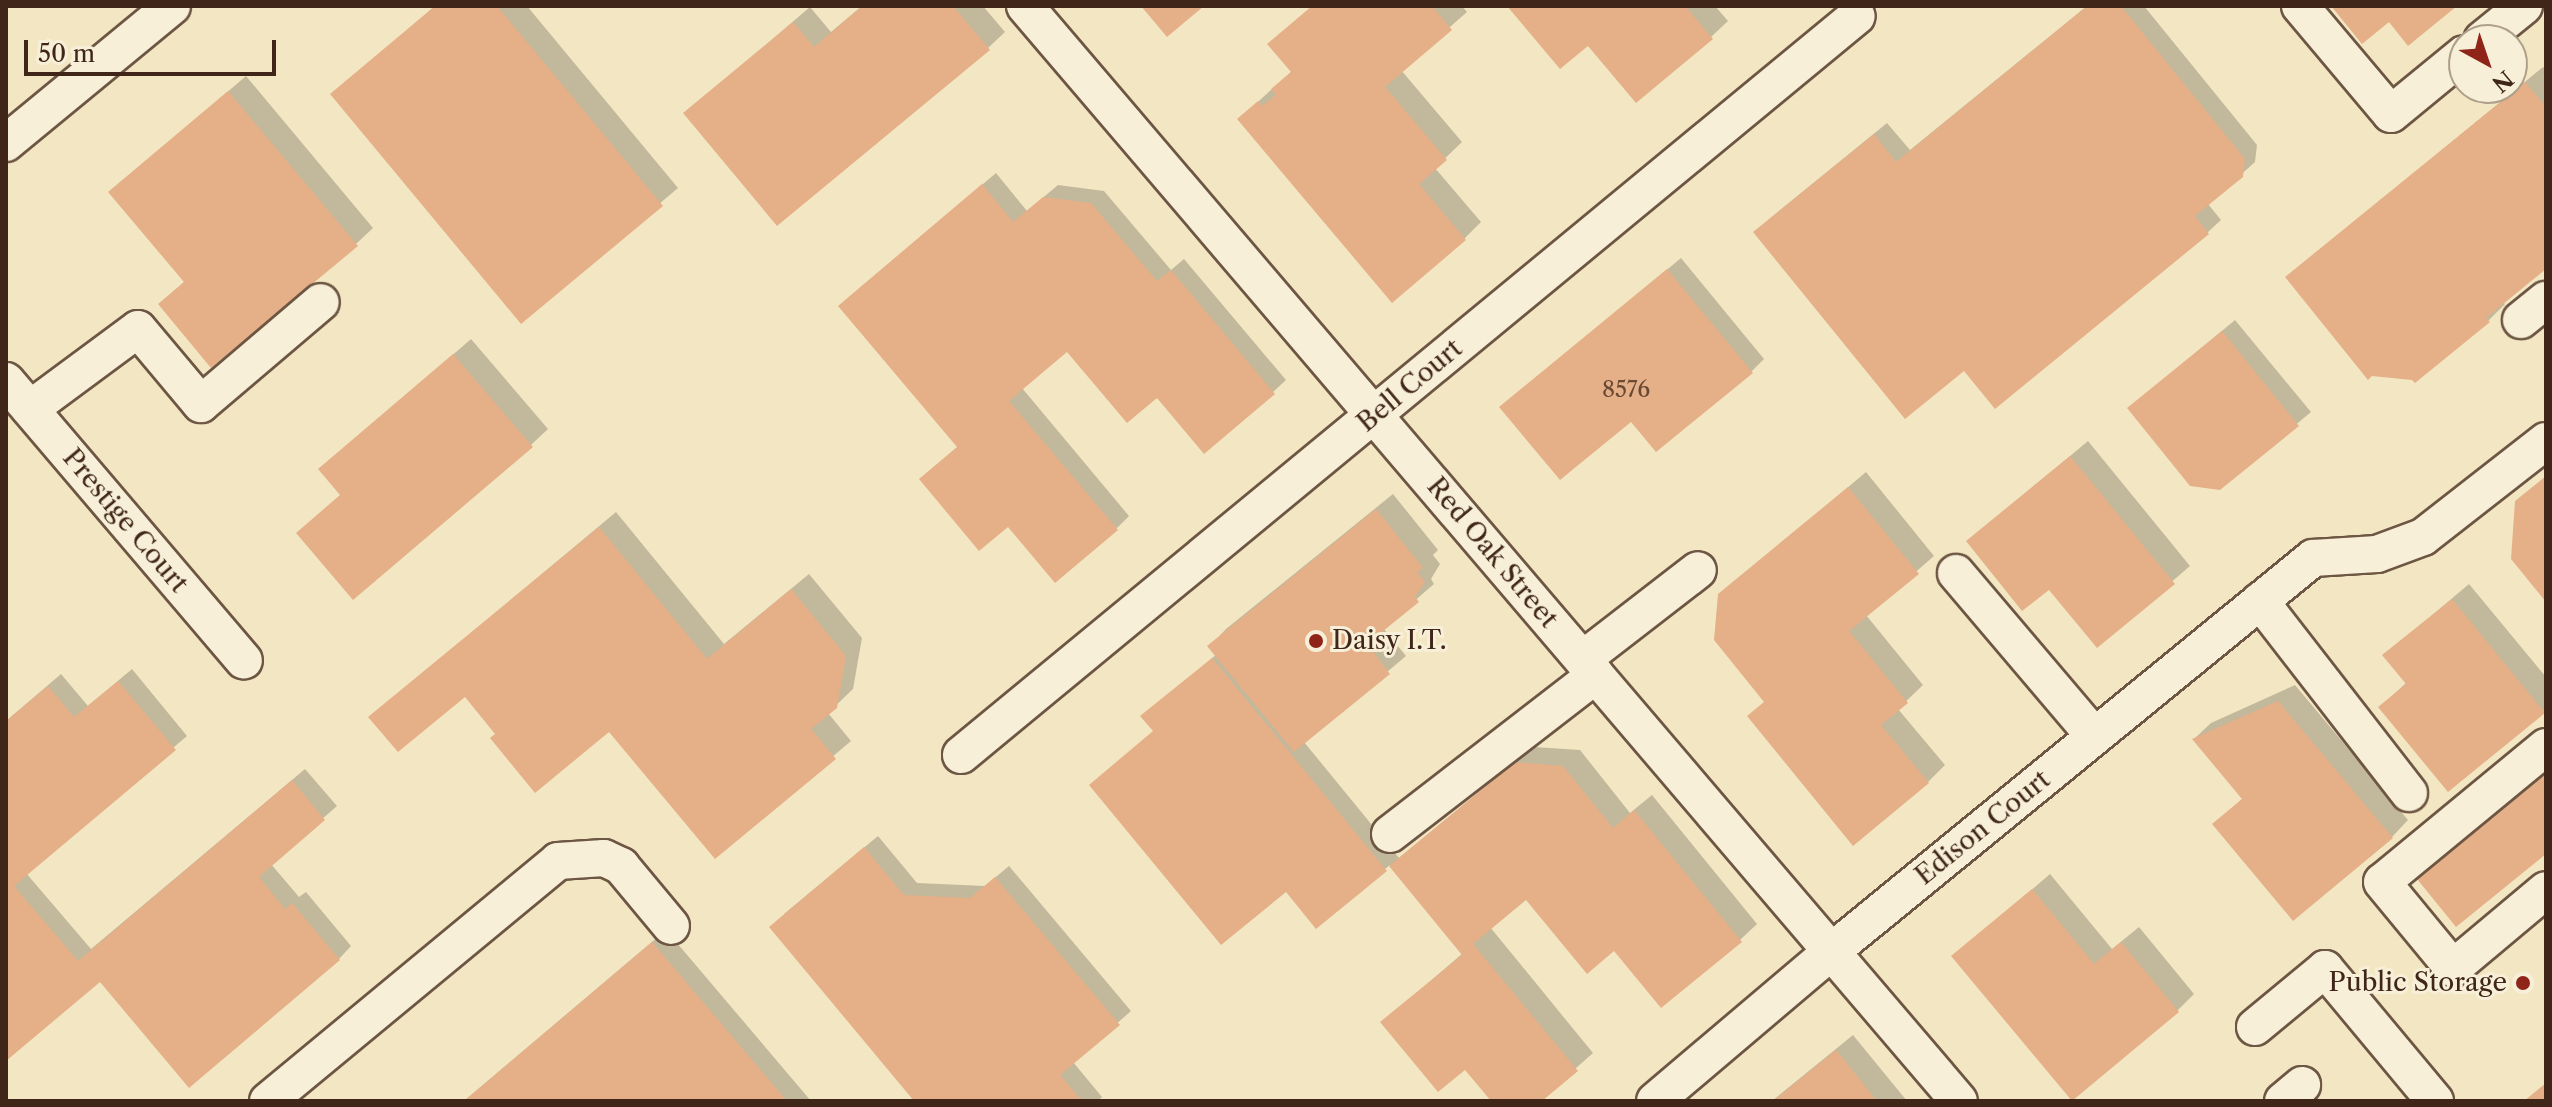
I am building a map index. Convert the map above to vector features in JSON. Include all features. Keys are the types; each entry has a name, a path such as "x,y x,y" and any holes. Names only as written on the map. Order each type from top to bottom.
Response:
{"street":[{"path":"6,143 172,6"},
{"name":"Red Oak Street","path":"1025,6 1959,1101"},
{"path":"2300,6 2391,114 2448,67"},
{"path":"2502,24 2524,6"},
{"name":"Bell Court","path":"961,755 1857,16"},
{"path":"30,409 138,329 201,404 321,302"},
{"name":"Prestige Court","path":"6,381 244,661"},
{"name":"Edison Court","path":"1655,1101 1832,951 2313,558 2377,554 2423,537 2546,441"},
{"path":"1390,834 1589,667 1698,570"},
{"path":"1956,573 2094,736"},
{"path":"2260,601 2409,793"},
{"path":"2541,903 2453,968 2382,882 2546,747"},
{"path":"268,1101 558,861 604,858 621,866 671,926"},
{"path":"2255,1027 2325,969 2435,1101"}],"building":[{"path":"435,6 497,6 663,206 521,324 330,94"},
{"path":"862,6 953,6 990,50 777,226 683,113 793,22 814,47"},
{"path":"1141,6 1204,6 1167,37"},
{"path":"1312,6 1432,6 1452,30 1385,87 1447,160 1419,184 1466,240 1392,303 1237,119 1258,101 1262,106 1276,95 1271,89 1291,72 1267,44"},
{"path":"1507,6 1685,6 1713,39 1636,103 1588,46 1560,69"},
{"path":"2087,6 2121,6 2245,159 2243,177 2195,216 2209,234 1995,409 1964,371 1905,419 1753,232 1874,134 1896,162"},
{"path":"2331,6 2457,6 2408,46 2389,22 2362,44"},
{"path":"2528,86 2546,107 2546,269 2486,318 2490,322 2415,383 2412,380 2372,376 2368,380 2285,277 2498,104 2528,104"},
{"path":"228,91 358,246 211,368 158,304 184,282 108,192"},
{"path":"982,184 1013,222 1043,197 1091,203 1157,281 1171,270 1275,394 1204,454 1157,398 1127,423 1067,352 1009,401 1118,530 1055,583 1008,527 979,551 919,479 957,447 838,306"},
{"path":"1667,269 1753,373 1656,452 1631,422 1560,480 1499,407"},
{"path":"2222,331 2299,426 2220,490 2190,486 2127,408"},
{"path":"453,354 533,447 353,600 296,533 340,495 318,469"},
{"path":"2070,456 2175,584 2097,648 2049,590 2022,611 1966,541"},
{"path":"2546,476 2546,602 2511,559 2515,501"},
{"path":"1848,487 1919,574 1849,631 1908,703 1881,725 1929,783 1853,846 1747,716 1764,702 1714,640 1718,594"},
{"path":"1376,509 1423,568 1417,572 1425,582 1415,597 1419,602 1367,644 1390,674 1294,752 1207,646"},
{"path":"599,527 707,659 791,589 846,656 837,708 811,729 836,759 715,859 609,732 535,793 490,738 495,734 465,697 398,752 368,717"},
{"path":"2452,599 2545,713 2448,792 2378,707 2406,684 2382,655"},
{"path":"1212,658 1387,871 1316,929 1286,892 1221,945 1089,785 1153,731 1140,716"},
{"path":"118,681 176,750 14,886 78,961 292,780 325,820 259,877 285,909 292,903 340,960 189,1088 100,982 6,1061 6,721 48,686 74,717"},
{"path":"2278,701 2393,838 2293,921 2212,824 2242,799 2192,739"},
{"path":"1515,762 1563,766 1613,828 1634,810 1742,942 1661,1008 1614,951 1587,974 1526,900 1473,944 1578,1071 1542,1101 1491,1101 1465,1070 1438,1092 1380,1022 1462,955 1389,866"},
{"path":"2546,774 2546,854 2456,927 2417,879"},
{"path":"864,847 904,895 970,898 995,877 1120,1025 1060,1075 1082,1101 914,1101 769,927"},
{"path":"2032,889 2094,964 2121,942 2179,1012 2072,1101 1951,956"},
{"path":"652,942 787,1101 464,1101"},
{"path":"1836,1050 1877,1101 1773,1101"},
{"path":"2546,1083 2546,1101 2524,1101"}],"place":[{"name":"Daisy I.T.","path":"1316,641"},
{"name":"Public Storage","path":"2523,983"}]}
